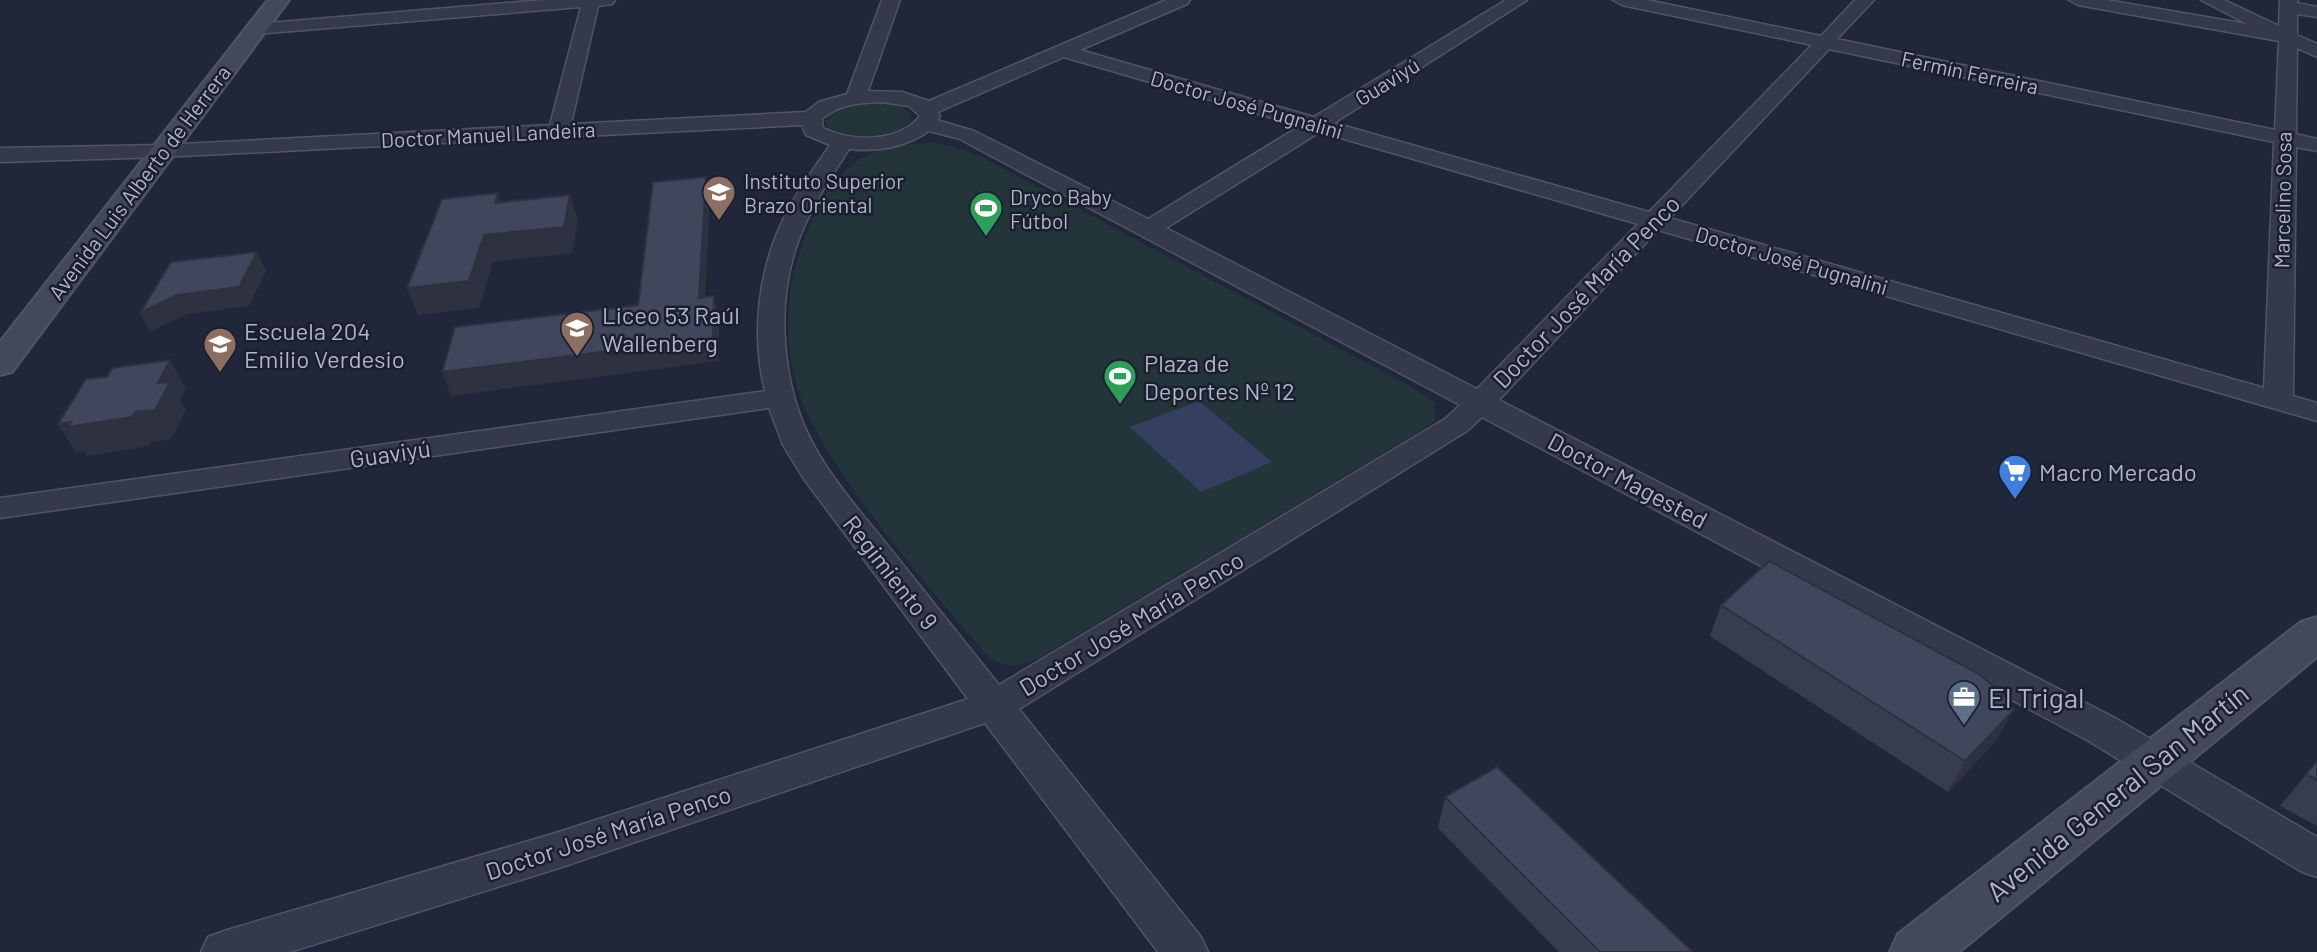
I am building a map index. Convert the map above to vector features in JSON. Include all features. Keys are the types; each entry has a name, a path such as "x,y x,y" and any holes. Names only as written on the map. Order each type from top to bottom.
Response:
{"main road":[{"name":"Avenida Luis Alberto de Herrera","path":"0,365 279,0"},
{"name":"Avenida General San Martín","path":"1919,952 2155,760 2317,634"}],"street":[{"path":"855,98 891,0"},
{"path":"812,118 813,131 820,136 843,142 872,143 900,138 927,116 1181,0"},
{"name":"Guaviyú","path":"1148,229 1518,0"},
{"name":"Fermín Ferreira","path":"1622,0 2317,145"},
{"name":"Doctor José María Penco","path":"224,952 562,849 901,734 996,705 1456,425 1865,0"},
{"path":"2078,0 2288,37"},
{"path":"2210,0 2317,51"},
{"path":"256,29 598,1 559,130"},
{"path":"2289,4 2317,12"},
{"name":"Marcelino Sosa","path":"2278,401 2289,4"},
{"name":"Doctor José Pugnalini","path":"1065,52 2317,412"},
{"name":"Doctor Manuel Landeira","path":"0,155 163,151 812,118 823,108 855,98 893,96 915,101 927,116"},
{"name":"Doctor Magested","path":"927,116 990,146 1481,402 2155,760 2317,859"},
{"name":"Regimiento 9","path":"843,142 795,219 778,271 771,354 780,398 796,439 840,508 996,705 1185,952"},
{"name":"Guaviyú","path":"0,508 780,398"}],"shaded area":[{"path":"865,103 898,106 904,108 912,117 897,131 873,138 848,137 828,129 825,121 833,113 848,106"},
{"name":"Plaza de Deportes Nº 12","path":"910,144 953,146 982,157 1419,391 1434,402 1436,419 1429,426 1042,656 1020,665 997,662 988,657 897,548 838,467 803,403 790,355 788,314 794,274 806,235 824,197 847,169 874,152"}],"water":[{"path":"1199,401 1272,462 1201,492 1130,427"}],"building":[{"path":"706,177 699,298 714,296 713,338 442,372 455,327 638,305 653,182"},
{"path":"498,193 495,203 570,195 564,227 484,235 469,281 407,288 442,199"},
{"path":"257,252 239,287 177,295 140,313 171,262"},
{"path":"170,360 158,383 170,382 155,410 135,412 132,417 68,427 71,422 58,424 86,379 107,377 112,368"},
{"path":"1769,561 1979,674 2004,695 2014,710 1965,761 1721,605"},
{"path":"2317,761 2317,780 2306,774"},
{"path":"1497,767 1693,952 1600,952 1445,797"}],"place":[{"name":"Instituto Superior Brazo Oriental","path":"719,222"},
{"name":"Dryco Baby Fútbol","path":"986,238"},
{"name":"Liceo 53 Raúl Wallenberg","path":"577,358"},
{"name":"Escuela 204 Emilio Verdesio","path":"220,374"},
{"name":"Plaza de Deportes Nº 12","path":"1120,406"},
{"name":"Macro Mercado","path":"2015,501"},
{"name":"El Trigal","path":"1964,727"}]}
